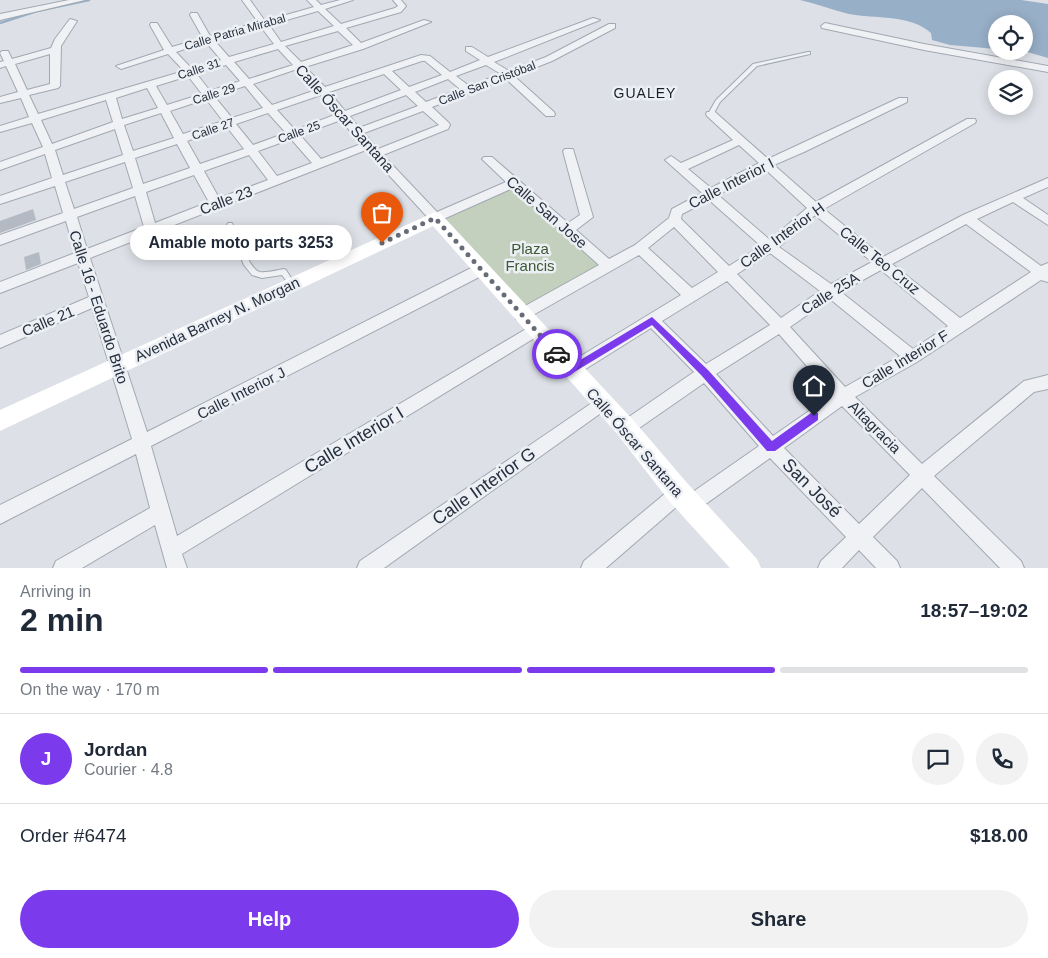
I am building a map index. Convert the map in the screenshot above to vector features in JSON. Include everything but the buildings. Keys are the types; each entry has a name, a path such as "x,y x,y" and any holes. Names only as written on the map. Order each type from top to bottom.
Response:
{"street":[{"path":"0,17 81,0"},
{"name":"Calle Óscar Santana","path":"246,0 279,45 324,91 343,116 571,370 626,428 685,499 748,568"},
{"path":"311,0 360,47"},
{"name":"Calle Patria Mirabal","path":"121,66 208,38 349,0"},
{"name":"Calle 31","path":"0,129 339,28 397,5"},
{"path":"194,15 208,38 319,164"},
{"name":"Calle 25","path":"0,240 343,116 488,61 527,42 596,20"},
{"path":"0,100 56,85 54,50 58,38 73,21"},
{"name":"Calle 29","path":"0,166 118,124 360,47 427,22"},
{"path":"154,24 169,50 209,95 275,181"},
{"name":"Calle San Cristóbal","path":"358,132 507,74 553,62 597,32 612,26"},
{"path":"825,26 933,49 1048,69"},
{"path":"527,42 553,62"},
{"path":"469,49 507,74 550,114"},
{"path":"5,60 54,50"},
{"name":"Calle 27","path":"0,200 425,58 448,75"},
{"name":"Calle 16 - Eduardo Brito","path":"5,60 50,149 142,443 177,568"},
{"path":"386,70 426,107"},
{"path":"448,75 466,89"},
{"path":"150,84 216,204"},
{"path":"110,96 151,229"},
{"name":"Calle Interior I","path":"171,550 529,322 607,265 640,248 675,220 676,212 766,164 800,150 903,100"},
{"name":"Calle 23","path":"0,288 319,164 444,127 445,125 426,107"},
{"name":"Calle Teo Cruz","path":"711,114 815,208 960,326"},
{"name":"Calle Interior H","path":"571,370 770,247 815,208 971,121"},
{"path":"739,141 675,164 770,247 830,291 912,357"},
{"path":"567,230 587,217 569,151"},
{"name":"Calle San Jose","path":"488,159 607,265"},
{"name":"Calle 25A","path":"626,428 705,373 780,326 830,291 967,218 1048,182"},
{"path":"435,218 514,183"},
{"path":"1014,197 1048,221"},
{"name":"Avenida Barney N. Morgan","path":"0,421 435,218"},
{"path":"967,218 1046,273"},
{"name":"Altagracia","path":"675,220 780,326 843,396 1014,568"},
{"path":"640,248 691,296"},
{"name":"Calle Interior J","path":"0,515 482,269"},
{"name":"Calle Interior F","path":"592,568 685,499 771,447 843,396 912,357 1046,273"},
{"name":"Calle 21","path":"0,342 96,300"},
{"name":"San José","path":"652,320 705,373 771,447 890,568"},
{"path":"828,568 922,475 1018,394 1030,386 1048,382"},
{"name":"Calle Interior G","path":"367,568 602,403"},
{"path":"63,568 160,512"}],"lane":[{"path":"711,114 718,101 755,65 808,53"},
{"path":"230,225 248,265 254,273 262,275 284,272 292,284"}],"green space":[{"name":"Plaza Francis","path":"513,186 601,264 522,309 441,219"}],"water":[{"path":"800,0 1021,0 1048,4 1048,58 1033,54 1033,15 988,15 988,48 950,45 932,40 931,33 923,27 903,20 849,14"}],"waterway":[{"path":"0,23 37,11 89,0"}],"way so far":[{"path":"382,243 435,218 557,354"}],"place":[{"name":"Amable moto parts 3253","path":"382,243"}],"district":[{"name":"GUALEY","path":"645,93"}],"route":[{"path":"557,354 571,370 652,320 705,373 771,447 814,416"}]}
